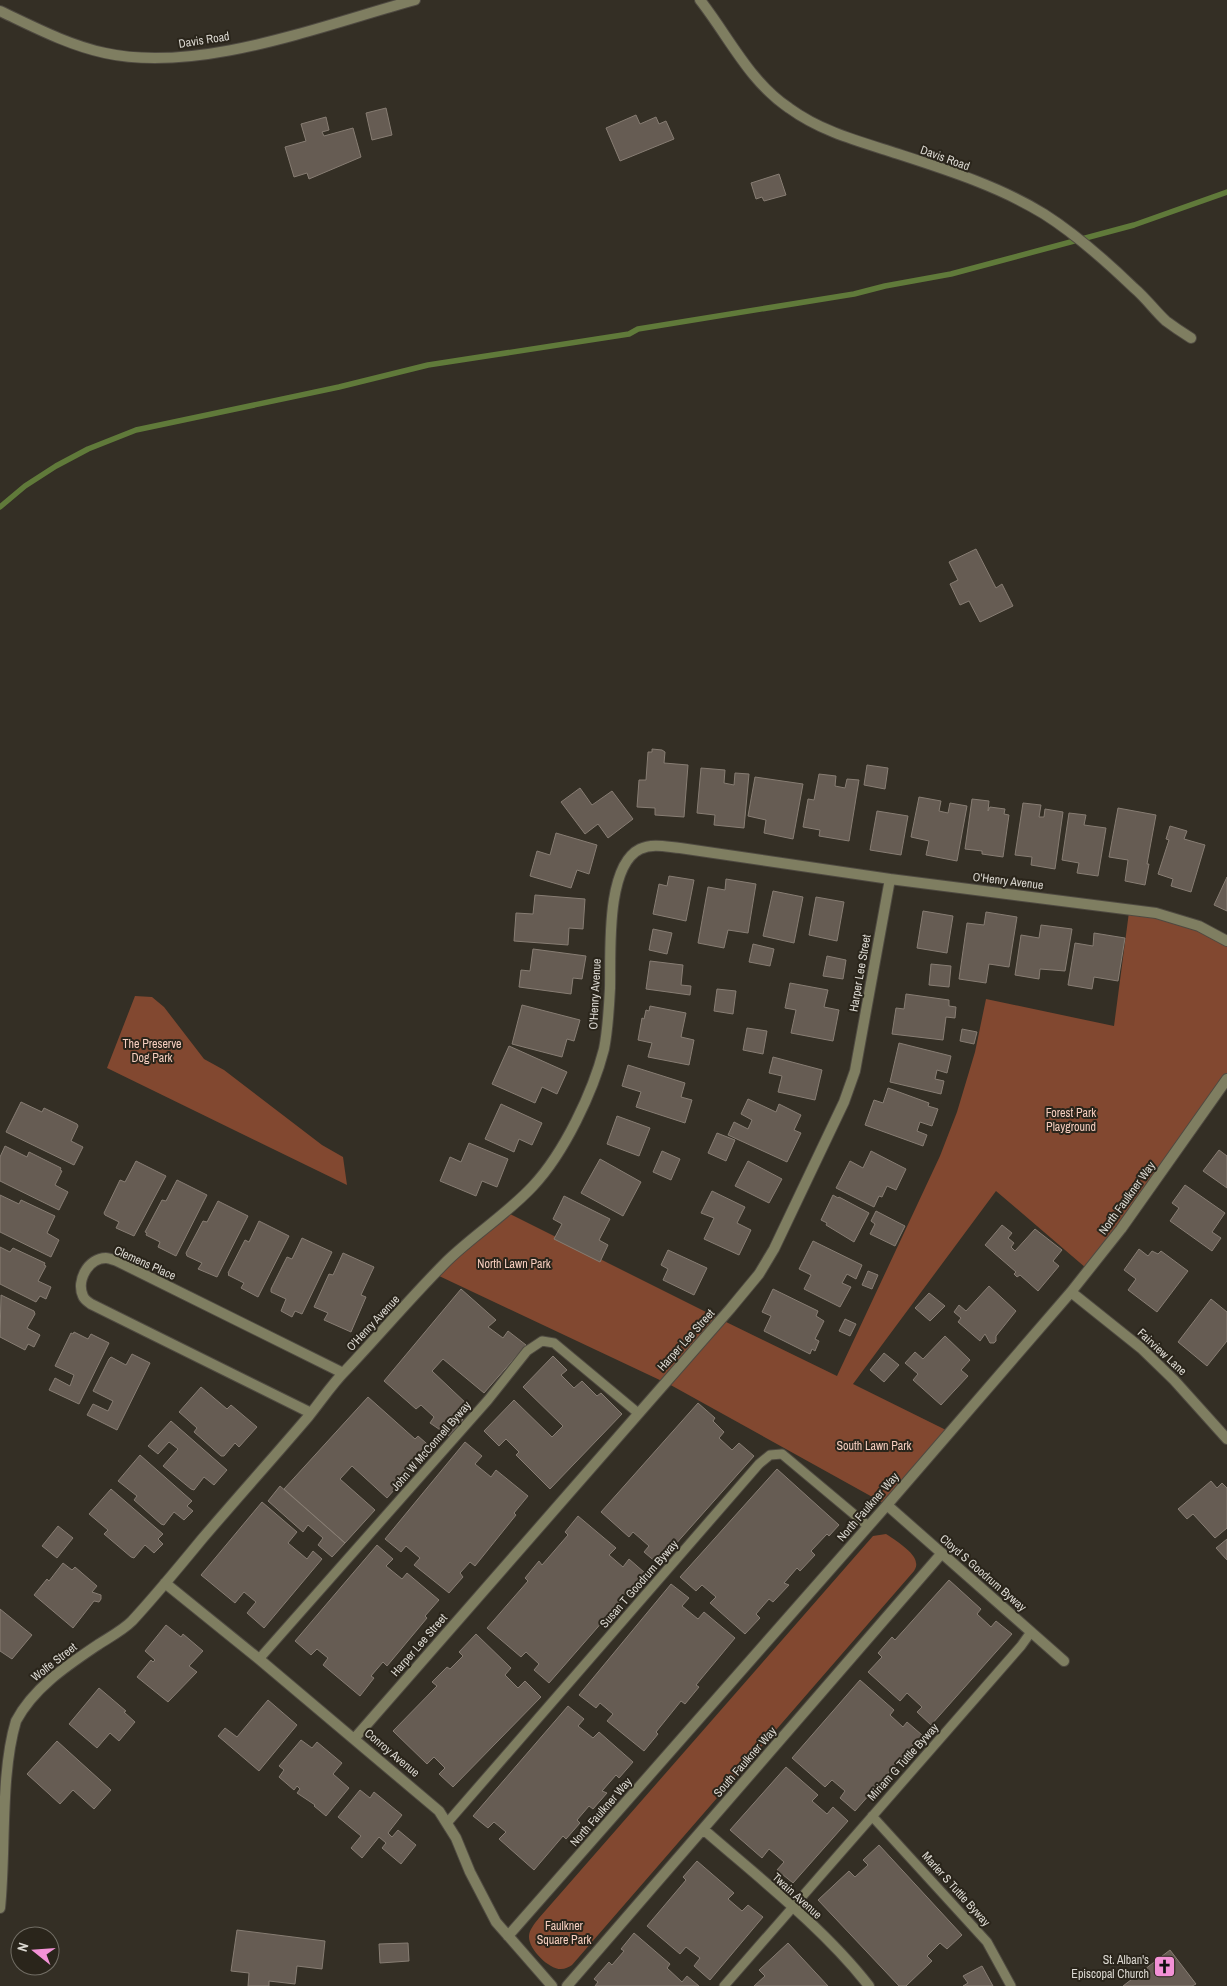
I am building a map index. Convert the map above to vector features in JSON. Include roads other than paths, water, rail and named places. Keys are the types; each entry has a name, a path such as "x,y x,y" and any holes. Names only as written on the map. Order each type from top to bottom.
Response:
{"street":[{"name":"Davis Road","path":"0,11 64,40 104,53 134,58 164,59 242,47 415,0"},
{"name":"Davis Road","path":"700,0 739,57 764,88 788,108 815,124 840,135 928,164 1009,195 1044,214 1089,246 1167,321 1191,338"},
{"name":"O'Henry Avenue","path":"165,1583 343,1374 450,1259 522,1198 540,1179 568,1136 582,1108 603,1050 609,1014 609,946 617,885 626,862 638,850 652,845 671,847 890,879 1156,913 1178,918 1199,926 1227,941"},
{"name":"Harper Lee Street","path":"354,1739 759,1274 774,1249 844,1102 855,1071 890,879"},
{"name":"North Faulkner Way","path":"508,1936 1071,1292 1121,1229 1227,1079"},
{"name":"Clemens Place","path":"311,1413 91,1304 83,1298 81,1289 82,1277 87,1268 96,1260 105,1258 117,1261 343,1374"},
{"name":"Fairview Lane","path":"1071,1292 1154,1361 1174,1380 1227,1439"},
{"name":"Cloyd S Goodrum Byway","path":"886,1505 1064,1661"},
{"name":"South Faulkner Way","path":"567,1986 942,1553"},
{"name":"Conroy Avenue","path":"165,1583 439,1810 456,1838 496,1922 552,1986"},
{"name":"Wolfe Street","path":"0,1908 1,1779 7,1742 16,1722 26,1704 40,1688 76,1660 129,1624 165,1583"},
{"name":"Twain Avenue","path":"703,1829 793,1908 838,1951 869,1986"}],"lane":[{"name":"John W McConnell Byway","path":"259,1659 488,1400 527,1351 542,1341 554,1343 638,1413"},
{"name":"Susan T Goodrum Byway","path":"447,1823 759,1464 770,1455 782,1454 868,1526"},
{"name":"Miriam G Tuttle Byway","path":"724,1986 949,1730 1031,1632"},
{"name":"Marler S Tuttle Byway","path":"872,1816 987,1942 1011,1986"}],"waterway":[{"path":"0,507 25,486 56,466 88,449 136,430 339,387 428,365 629,334 638,329 854,294 885,286 951,274 1134,225 1227,192"}],"place":[{"name":"St. Alban's Episcopal Church","path":"1165,1967"}],"park label":[{"name":"The Preserve Dog Park","path":"152,1051"},
{"name":"Forest Park Playground","path":"1071,1120"},
{"name":"North Lawn Park","path":"514,1264"},
{"name":"South Lawn Park","path":"874,1446"},
{"name":"Faulkner Square Park","path":"564,1933"}]}
